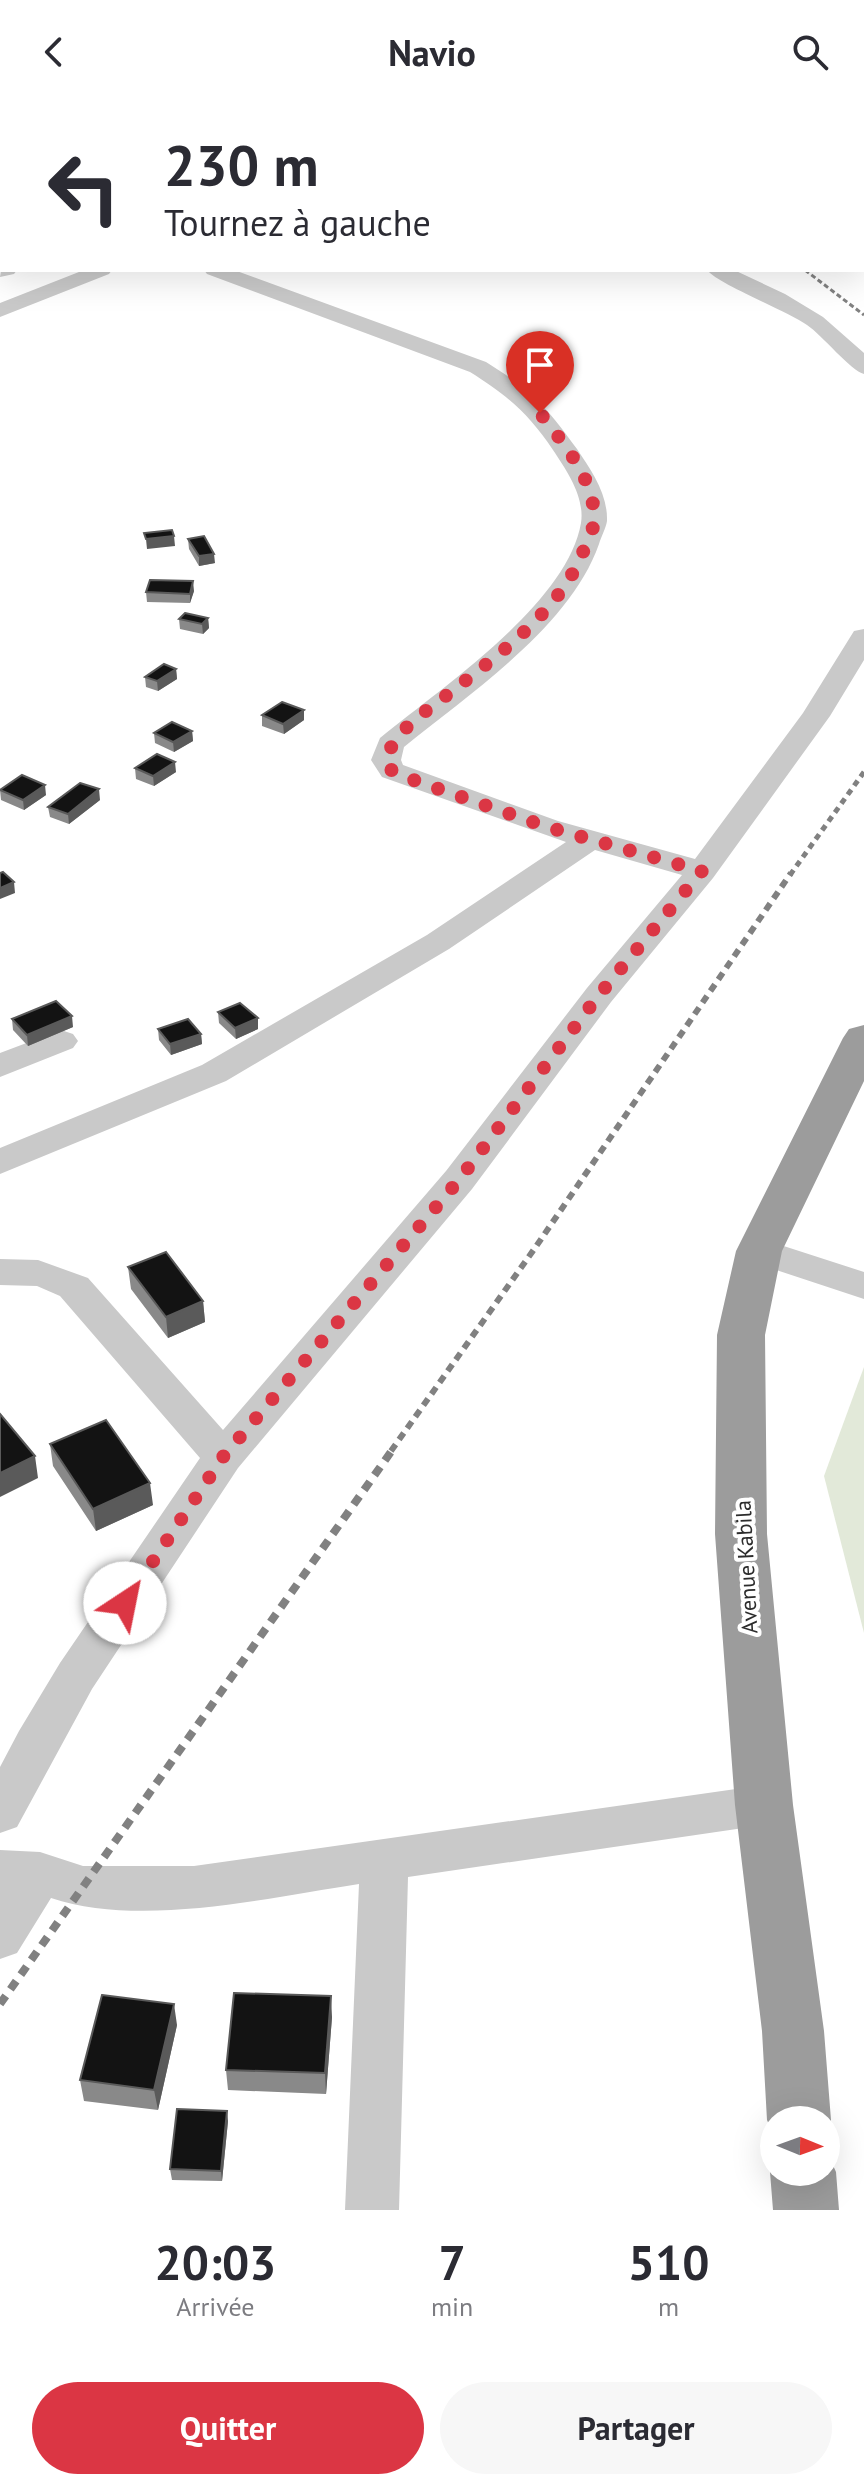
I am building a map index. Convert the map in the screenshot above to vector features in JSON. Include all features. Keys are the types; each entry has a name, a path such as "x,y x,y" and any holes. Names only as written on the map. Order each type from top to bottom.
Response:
{"highway":[{"name":"Avenue Kabila","path":"798,2106 793,2031 764,1805 741,1534 741,1335 759,1251 861,1048"},
{"path":"804,2186 806,2210"}],"street":[{"path":"0,311 97,272"},
{"path":"220,272 478,367 510,387 540,413 586,481 594,521 578,567 547,608 506,649 390,744 386,760 392,771 591,839 702,871"},
{"path":"721,272 825,326 864,367"},
{"path":"0,1813 76,1676 223,1457 459,1180 599,995 702,871 816,716 864,637"},
{"path":"0,1162 54,1143 228,1066 438,942 591,839"},
{"path":"0,1066 61,1041"},
{"path":"759,1251 864,1286"},
{"path":"0,1272 32,1271 52,1275 74,1287 223,1457"},
{"path":"0,1937 20,1872 83,1887 194,1887 764,1805"},
{"path":"372,2210 384,1859"}],"green space":[{"path":"864,1367 864,1633 824,1476"}],"building":[{"path":"172,530 174,536 146,539 144,533"},
{"path":"204,536 214,554 199,556 188,539"},
{"path":"150,580 193,581 190,594 146,592"},
{"path":"185,613 208,618 202,624 179,619"},
{"path":"164,664 176,669 157,681 145,677"},
{"path":"282,702 304,710 283,724 262,715"},
{"path":"172,722 192,731 173,742 154,733"},
{"path":"157,754 175,762 153,776 135,768"},
{"path":"22,775 45,785 23,800 0,790"},
{"path":"80,783 99,789 68,814 48,807"},
{"path":"3,872 14,882 0,888 0,873"},
{"path":"56,1001 72,1016 27,1035 12,1019"},
{"path":"240,1003 258,1018 235,1028 218,1012"},
{"path":"188,1019 201,1034 170,1044 158,1029"},
{"path":"166,1252 203,1301 166,1317 128,1267"},
{"path":"0,1414 35,1456 0,1473"},
{"path":"106,1420 150,1483 93,1509 50,1444"},
{"path":"234,1993 331,1996 325,2073 226,2070"},
{"path":"102,1995 174,2004 154,2090 80,2080"},
{"path":"177,2109 227,2111 221,2171 170,2169"}],"railway":[{"path":"808,272 864,315"},
{"path":"790,875 864,772"},
{"path":"391,1451 535,1248 791,873"},
{"path":"0,2004 393,1449"}],"route":[{"path":"125,1603 223,1457 459,1180 599,995 702,871 547,827 416,781 392,771 386,760 390,744 506,649 547,608 578,567 594,521 586,481 540,413"}]}
